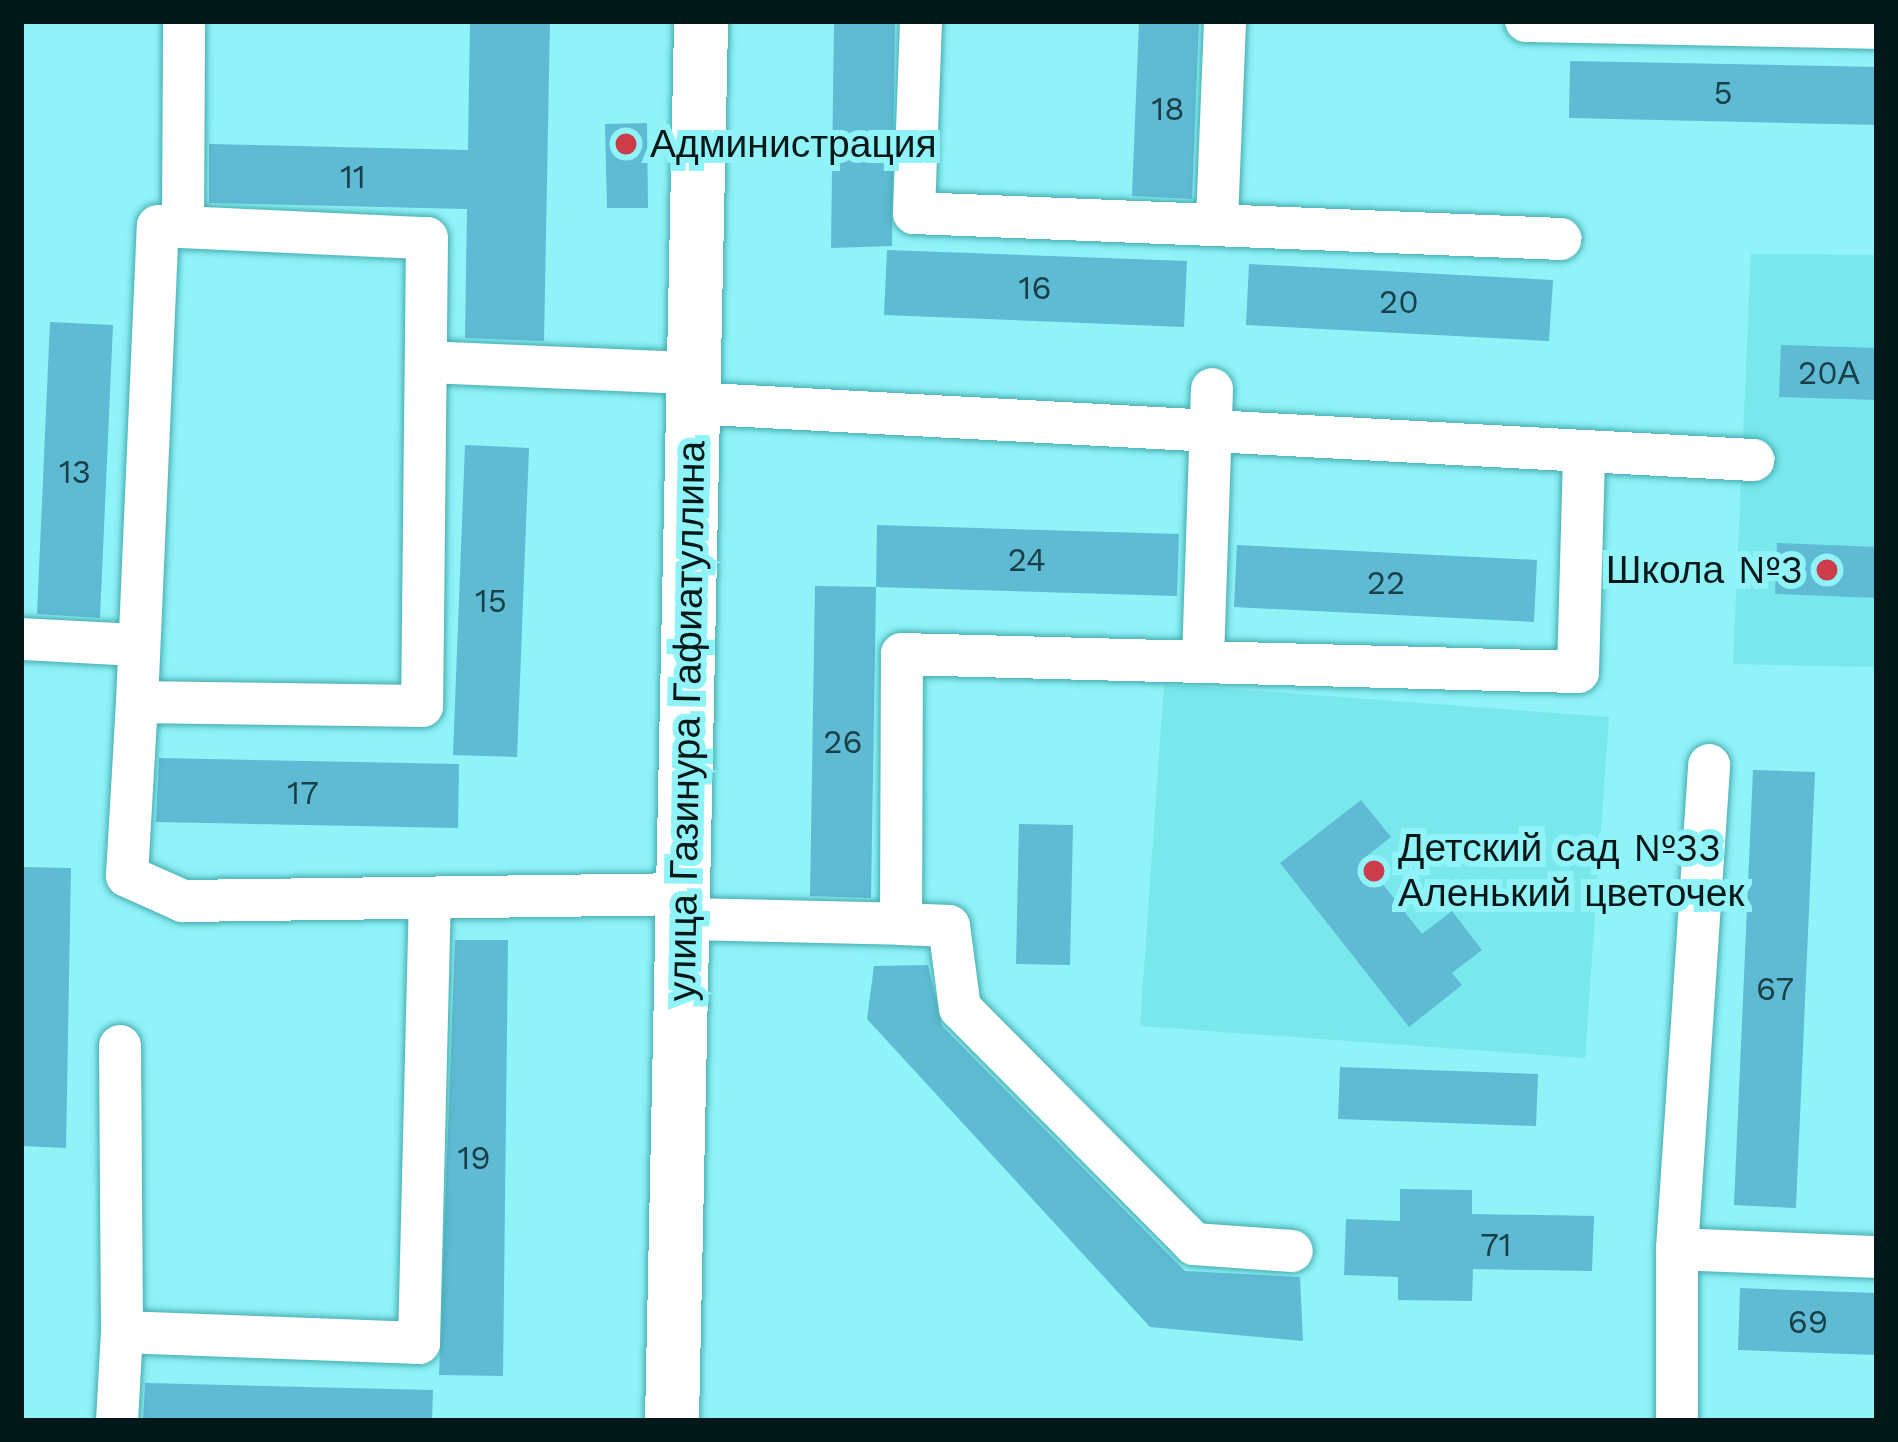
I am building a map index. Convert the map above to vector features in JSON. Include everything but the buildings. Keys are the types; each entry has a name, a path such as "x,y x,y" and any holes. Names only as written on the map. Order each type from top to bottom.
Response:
{"main road":[{"name":"улица Газинура Гафиатуллина","path":"672,1421 688,906 690,388 701,21"}],"lane":[{"path":"183,227 184,21"},
{"path":"921,21 914,213 1217,221 1560,239"},
{"path":"1217,221 1226,21"},
{"path":"1526,21 1877,28"},
{"path":"137,702 422,706 427,238 158,226 127,876 184,901 688,906 950,926 960,1008 1194,1244 1292,1251"},
{"path":"426,362 1210,431 1753,460"},
{"path":"1203,660 1212,388"},
{"path":"901,924 902,654 1578,671 1584,451"},
{"path":"21,639 136,645"},
{"path":"1677,1421 1677,1249 1709,765"},
{"path":"122,1333 419,1343 430,900"},
{"path":"117,1421 122,1333 120,1046"},
{"path":"1677,1249 1877,1257"}],"shaded area":[{"path":"1751,254 1877,255 1877,667 1733,664"},
{"name":"Детский сад №33 Аленький цветочек","path":"1164,684 1609,717 1585,1058 1140,1026"}],"place":[{"name":"Администрация","path":"626,144"},
{"name":"Школа №3","path":"1827,570"},
{"name":"Детский сад №33 Аленький цветочек","path":"1374,871"}]}
